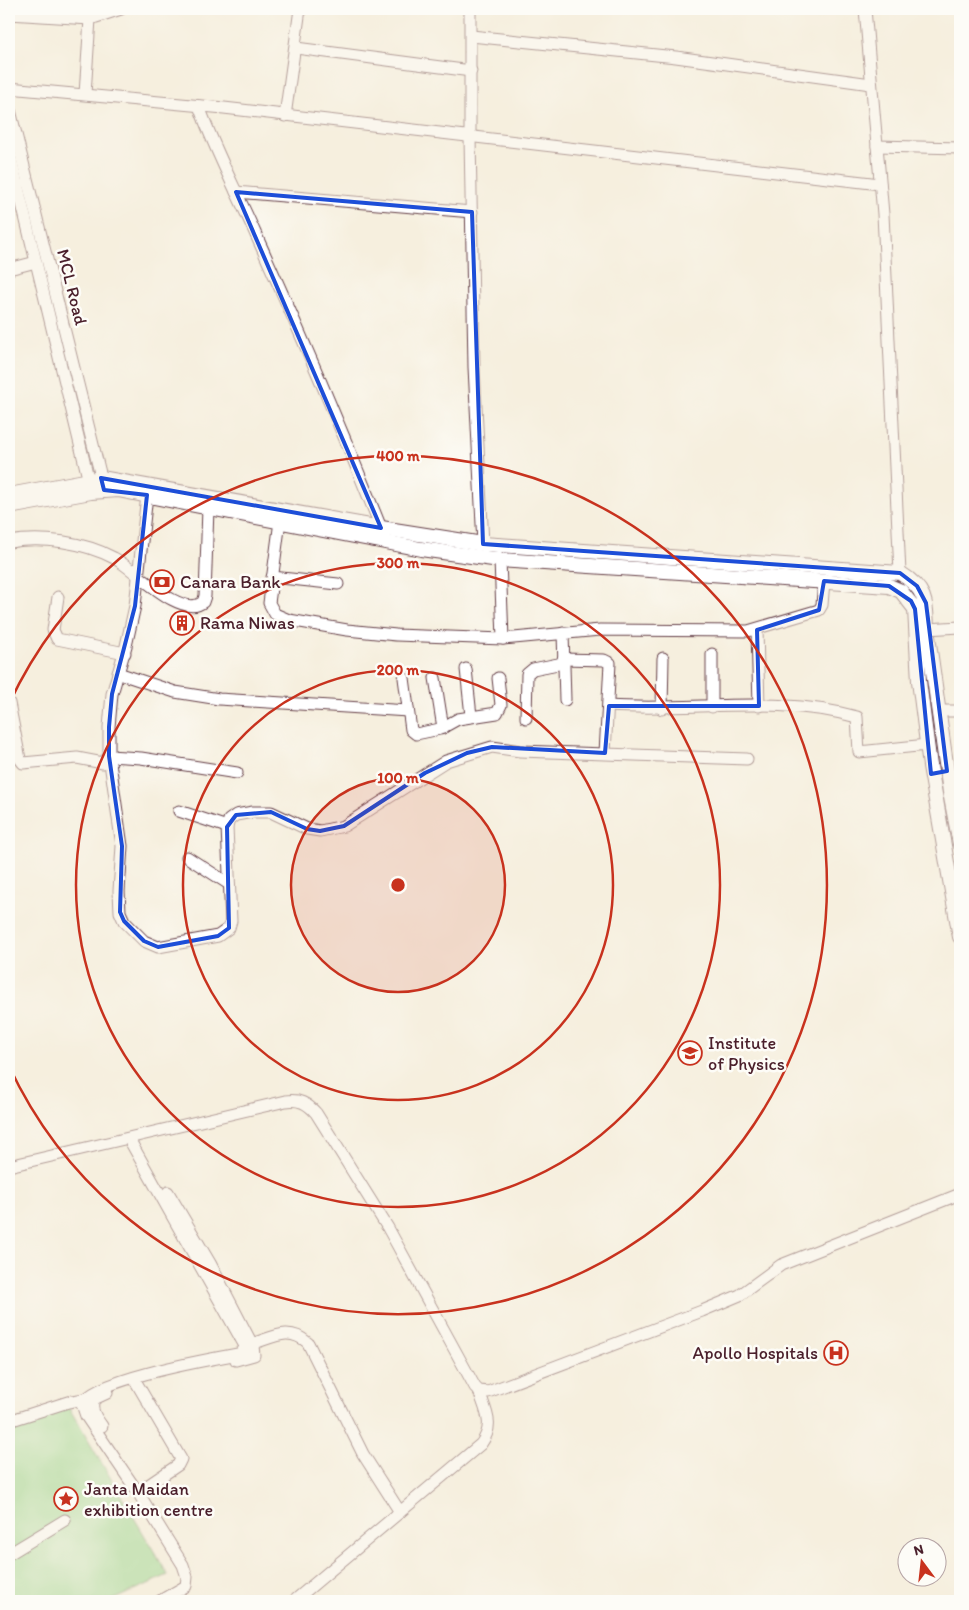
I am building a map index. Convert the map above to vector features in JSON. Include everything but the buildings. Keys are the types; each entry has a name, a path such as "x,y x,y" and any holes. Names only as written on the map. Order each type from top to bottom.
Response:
{"main road":[{"path":"9,495 96,485 483,544 900,573 917,586 923,593 926,603 927,629 947,771 955,792 960,844"},
{"path":"9,507 96,485 418,549 500,560 889,586 901,591 911,601 915,609 919,681 927,745 960,937"},
{"path":"418,549 421,534"},
{"path":"931,774 947,771"}],"street":[{"path":"9,14 90,19 121,9"},
{"path":"286,116 300,9"},
{"path":"470,9 474,367 483,544"},
{"path":"865,9 880,184 900,573"},
{"path":"85,94 90,19"},
{"path":"471,36 676,57 872,84"},
{"path":"296,48 471,71"},
{"path":"9,88 199,106 880,184"},
{"name":"MCL Road","path":"9,106 96,485"},
{"path":"199,106 211,140 236,192 347,443 381,528"},
{"path":"877,146 960,148"},
{"name":"MCL Road","path":"9,150 13,185 36,262 96,485"},
{"path":"236,192 472,212"},
{"path":"9,269 36,262"},
{"path":"147,495 135,606 125,653 112,694 109,756 122,846 119,891 120,912 124,921 144,941 158,947 218,936 229,928 231,921 227,827 230,820 236,815 253,812 271,812 307,829 320,831 344,826 446,761 492,747 520,751 747,759"},
{"path":"9,542 41,540 62,542 113,557 176,603 195,606 203,602 205,596 208,508"},
{"path":"280,521 269,603 271,609 275,614 289,620 347,630 396,635 503,639 600,630 715,632 758,630 792,617 819,610 822,605 824,581"},
{"path":"500,560 503,639"},
{"path":"272,577 338,584"},
{"path":"58,597 53,630 58,639 125,653"},
{"path":"927,629 960,627"},
{"path":"758,630 759,706"},
{"path":"563,633 565,700"},
{"path":"712,654 712,707"},
{"path":"662,709 663,658"},
{"path":"526,718 526,674 533,669 563,661 604,660 610,663 605,753"},
{"path":"466,669 471,716"},
{"path":"118,673 175,692 219,699 408,711"},
{"path":"404,678 412,733 421,734 443,728 458,719 494,714 500,710 498,678"},
{"path":"435,678 443,728"},
{"path":"9,703 20,759 23,763 33,764 77,758 103,763 109,756"},
{"path":"609,706 662,709 759,706 815,709 857,717 859,752 927,745"},
{"path":"939,711 960,711"},
{"path":"109,756 148,759 237,773"},
{"path":"179,811 227,827"},
{"path":"187,857 230,884"},
{"path":"9,1166 286,1101 297,1100 308,1104 316,1113 388,1228 480,1392 489,1423 488,1434 481,1444 294,1601"},
{"path":"132,1138 210,1263 252,1344 255,1354 136,1382 94,1399 92,1410 130,1470 144,1488 192,1568 194,1586 175,1601"},
{"path":"132,1138 245,1346 245,1350 238,1354 184,1364 88,1394 82,1404 86,1416 139,1494 183,1565 186,1586 160,1601"},
{"path":"480,1392 488,1392 702,1311 740,1295 781,1265 960,1194"},
{"path":"252,1344 289,1333 298,1334 308,1343 363,1454 400,1512"},
{"path":"136,1382 181,1459 178,1465 144,1488"},
{"path":"9,1421 68,1402 84,1399"},
{"path":"9,1554 65,1520"}],"highlighted area":[{"path":"236,192 472,212 483,544 900,573 917,586 926,603 947,771 931,774 915,609 911,601 889,586 824,581 819,610 757,630 759,706 609,706 605,753 492,747 467,753 425,773 344,826 320,831 307,829 271,812 236,815 227,827 229,928 218,936 158,947 144,941 124,921 120,912 122,846 109,756 112,694 135,606 147,495 104,490 101,478 381,528"}],"green space":[{"name":"Janta Maidan exhibition centre","path":"66,1403 168,1575 110,1601 9,1601 9,1423"}],"place":[{"name":"Canara Bank","path":"162,582"},
{"name":"Rama Niwas","path":"182,623"},
{"name":"Institute of Physics","path":"690,1053"},
{"name":"Apollo Hospitals","path":"836,1353"},
{"name":"Janta Maidan exhibition centre","path":"66,1499"}]}
